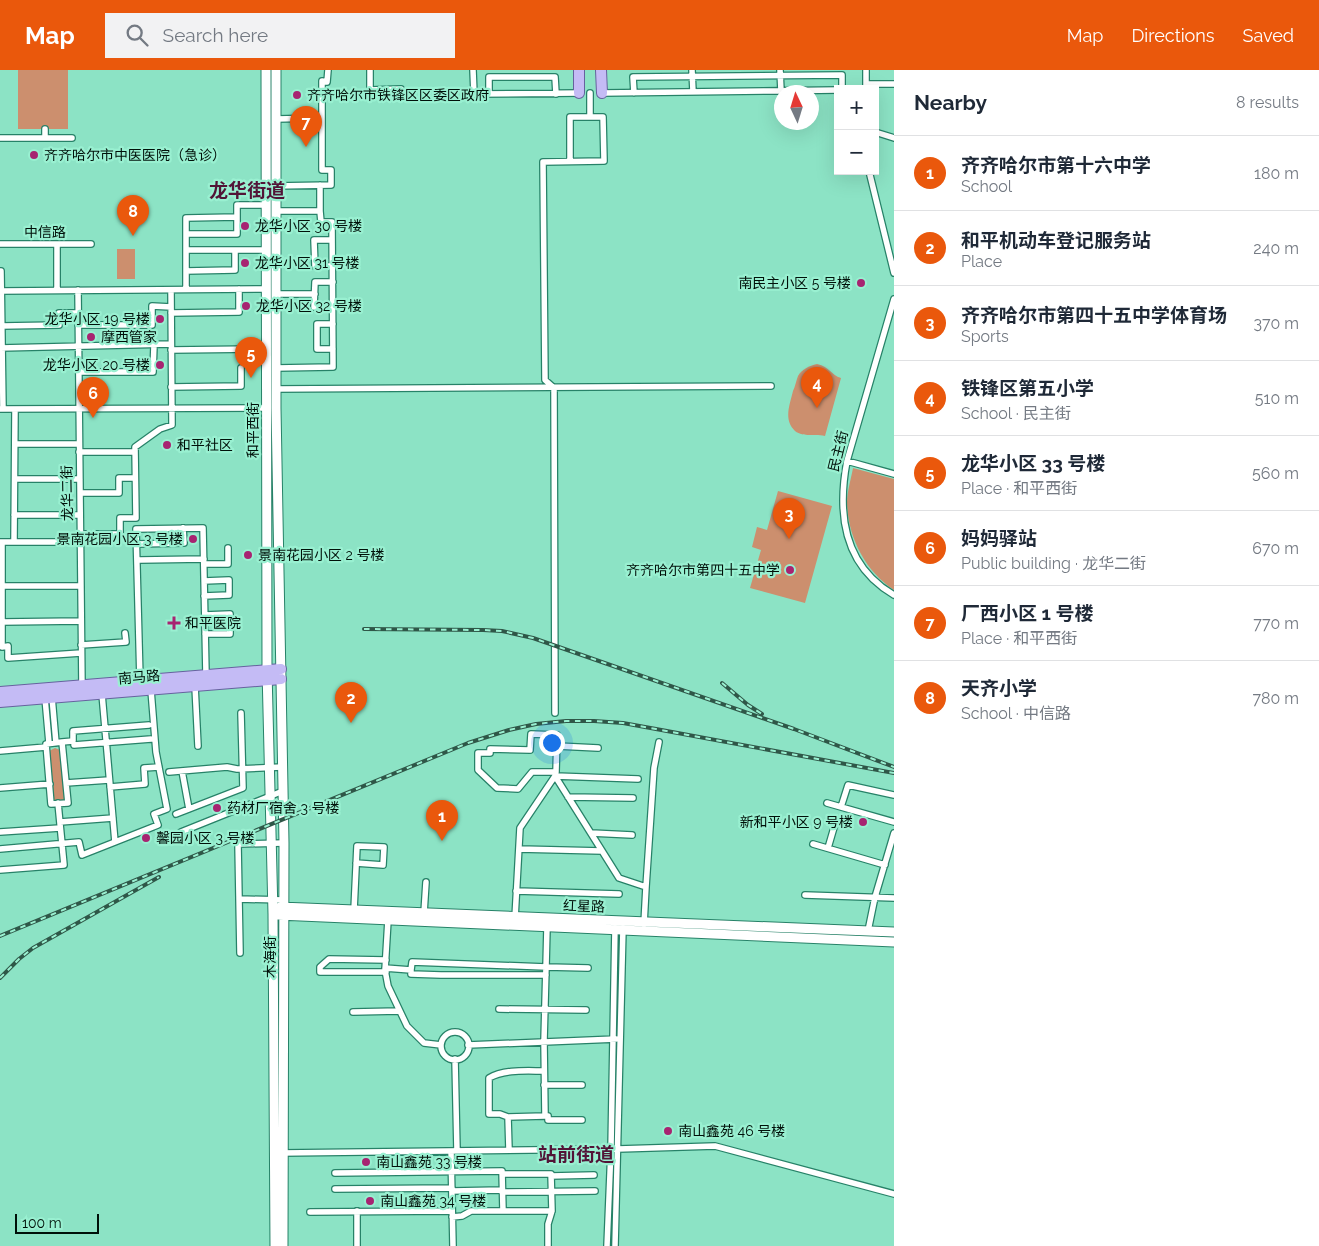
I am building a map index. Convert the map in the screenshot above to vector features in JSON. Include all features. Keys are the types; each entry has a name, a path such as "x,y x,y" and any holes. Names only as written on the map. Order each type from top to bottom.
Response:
{"main road":[{"name":"和平西街","path":"266,70 267,675"},
{"name":"和平西街","path":"276,70 276,408 281,674"},
{"path":"579,70 585,93"},
{"path":"601,70 602,93"},
{"name":"南马路","path":"0,702 49,698 140,680 206,675 281,674"},
{"name":"木海街","path":"274,1246 279,1153 284,907 281,674"},
{"name":"南马路","path":"0,692 82,692 102,694 195,686 267,675"},
{"name":"木海街","path":"267,675 283,1246"},
{"name":"红星路","path":"273,907 424,913 515,921 548,927 619,925"},
{"name":"红星路","path":"284,907 388,920 515,921 619,925 894,942"},
{"name":"红星路","path":"644,927 894,932"}],"street":[{"path":"275,186 331,185 330,170 322,170 322,81 327,82 328,70"},
{"path":"370,70 370,90 401,89"},
{"path":"473,70 474,94 585,93 590,117"},
{"path":"866,70 866,85"},
{"path":"634,93 633,77 692,73 842,74 842,85"},
{"path":"692,73 692,92"},
{"path":"489,94 489,77 556,77 556,94"},
{"path":"879,85 894,84"},
{"path":"819,90 834,90"},
{"path":"602,93 774,91"},
{"path":"555,714 554,388 545,380 543,162 604,161 603,117 570,117 570,161"},
{"path":"276,118 322,118"},
{"path":"45,129 45,138"},
{"path":"879,133 894,138"},
{"path":"0,138 72,138"},
{"path":"870,175 894,273"},
{"path":"276,368 333,367 332,222 320,222 320,185"},
{"path":"186,234 237,234 237,205 266,204"},
{"path":"276,211 320,211"},
{"path":"186,290 186,218 237,217"},
{"path":"332,240 314,240 314,266 332,266"},
{"name":"中信路","path":"0,244 91,244"},
{"path":"57,244 57,290"},
{"path":"186,250 266,250"},
{"path":"186,271 235,270 235,250"},
{"path":"1,271 2,409 276,408"},
{"path":"332,282 315,282 314,307 333,307"},
{"path":"78,325 152,325 152,306 171,310 239,312 238,289"},
{"path":"1,291 266,289"},
{"name":"龙华二街","path":"78,290 82,692"},
{"path":"80,534 120,534 120,518 136,518 134,447 160,429 172,425 171,290"},
{"path":"276,294 315,294"},
{"name":"民主街","path":"894,299 847,461 842,510 854,554 864,571 875,582 894,595"},
{"path":"2,326 60,325 59,313 78,313"},
{"path":"333,324 317,324 316,349 333,349"},
{"path":"1,348 154,345 266,349"},
{"path":"78,372 153,372 154,345"},
{"path":"171,387 241,386 241,368"},
{"path":"276,389 771,386"},
{"path":"14,542 15,409"},
{"path":"15,444 79,444"},
{"path":"79,452 135,452"},
{"path":"847,461 894,474"},
{"path":"80,493 119,493 119,478 135,478"},
{"path":"15,479 80,479"},
{"path":"14,515 80,515"},
{"path":"137,544 184,543 184,528"},
{"path":"140,680 136,529 203,528 206,675"},
{"path":"80,542 1,542 2,646 8,646 8,658 82,653"},
{"path":"140,560 204,561 228,564 228,548"},
{"path":"204,581 229,580 229,596 204,596"},
{"path":"2,586 81,586"},
{"path":"205,615 230,614 230,634 205,634"},
{"path":"2,622 81,621"},
{"path":"81,645 126,642 125,633"},
{"path":"195,686 198,746"},
{"path":"0,849 79,842 82,855 158,825 154,814 167,809 159,767 151,690"},
{"path":"102,694 115,842"},
{"path":"49,698 51,804 68,803 63,744"},
{"path":"176,814 243,788 241,712"},
{"path":"74,743 73,731 149,726"},
{"path":"638,779 556,774 532,772 518,789 497,788 478,770 478,753 490,753 490,749 530,750 531,734 557,735 556,774 568,797 619,878 646,886"},
{"path":"0,751 50,744 151,739"},
{"path":"644,927 654,768 659,742"},
{"path":"557,746 598,748"},
{"path":"66,783 145,784 144,768 159,767"},
{"path":"169,772 227,767 242,769 282,767"},
{"path":"182,771 190,809"},
{"path":"515,921 520,828 556,774"},
{"path":"0,788 50,784"},
{"path":"841,807 848,785 894,795"},
{"path":"181,832 283,791"},
{"path":"568,797 633,798"},
{"path":"827,803 894,822"},
{"path":"0,870 64,865 58,804"},
{"path":"0,832 113,818"},
{"path":"828,848 835,824"},
{"path":"591,833 632,835"},
{"path":"868,931 884,865 892,849 894,833"},
{"path":"240,953 238,844 284,843"},
{"path":"813,844 884,865"},
{"path":"354,910 356,864 357,846 384,847 383,865 356,864"},
{"path":"519,848 602,851"},
{"path":"424,913 426,882"},
{"path":"516,891 619,894"},
{"path":"805,895 894,898"},
{"path":"239,900 273,907 284,907"},
{"path":"388,920 386,960 388,986 407,1026 424,1043 441,1046"},
{"path":"607,1246 620,1039 619,925"},
{"path":"615,1246 613,1039 619,925"},
{"path":"548,927 544,1041 545,1116 548,1116 548,1120 582,1120"},
{"path":"386,960 329,959 320,967 320,972 411,970"},
{"path":"546,975 411,974 411,970 412,962 588,968"},
{"path":"441,975 442,963"},
{"path":"500,975 504,966"},
{"path":"499,1008 586,1010"},
{"path":"353,1012 399,1011"},
{"path":"456,1032 464,1036 468,1045 465,1055 455,1059 445,1055 441,1046 447,1035 456,1032"},
{"path":"468,1045 620,1039"},
{"path":"453,1246 452,1172 455,1059"},
{"path":"544,1071 516,1071 493,1075 489,1078 489,1114 500,1114 508,1117 545,1116"},
{"path":"544,1085 582,1085"},
{"path":"508,1117 509,1150"},
{"path":"279,1153 714,1146 894,1194"},
{"path":"335,1173 502,1171 502,1174 594,1175"},
{"path":"502,1174 503,1211"},
{"path":"548,1246 548,1224 552,1211 552,1176"},
{"path":"335,1189 595,1191"},
{"path":"310,1212 357,1211 452,1214 462,1216 471,1211 552,1211"},
{"path":"357,1211 357,1246"}],"shaded area":[{"path":"18,70 68,70 68,129 18,129"},
{"path":"117,249 135,249 135,279 117,279"},
{"path":"817,364 841,378 825,436 798,433 791,427 788,417 790,401 798,376 806,368"},
{"path":"853,468 894,479 894,590 867,563 855,540 848,516 847,503"},
{"path":"778,491 832,506 805,603 750,588 761,550 752,547 757,527 767,530"},
{"path":"55,748 60,750 65,799 60,802 54,800 49,751"}],"railway":[{"path":"364,629 502,631 533,638 794,729 894,767"},
{"path":"722,683 762,714"},
{"path":"0,936 468,743 536,724 566,721 623,723 894,773"},
{"path":"0,978 33,948 159,877"}],"place":[{"name":"齐齐哈尔市铁锋区区委区政府","path":"297,95"},
{"name":"厂西小区 1 号楼","path":"306,147"},
{"name":"齐齐哈尔市中医医院（急诊）","path":"34,155"},
{"name":"龙华小区 30 号楼","path":"245,226"},
{"name":"天齐小学","path":"133,236"},
{"name":"龙华小区 31 号楼","path":"245,263"},
{"name":"南民主小区 5 号楼","path":"861,283"},
{"name":"龙华小区 32 号楼","path":"246,306"},
{"name":"龙华小区 19 号楼","path":"160,319"},
{"name":"摩西管家","path":"91,337"},
{"name":"龙华小区 20 号楼","path":"160,365"},
{"name":"龙华小区 33 号楼","path":"251,378"},
{"name":"铁锋区第五小学","path":"817,408"},
{"name":"妈妈驿站","path":"93,418"},
{"name":"和平社区","path":"167,445"},
{"name":"景南花园小区 3 号楼","path":"193,539"},
{"name":"齐齐哈尔市第四十五中学体育场","path":"789,539"},
{"name":"景南花园小区 2 号楼","path":"248,555"},
{"name":"齐齐哈尔市第四十五中学","path":"790,570"},
{"name":"和平医院","path":"174,623"},
{"name":"和平机动车登记服务站","path":"351,723"},
{"name":"药材厂宿舍 3 号楼","path":"217,808"},
{"name":"新和平小区 9 号楼","path":"863,822"},
{"name":"馨园小区 3 号楼","path":"146,838"},
{"name":"齐齐哈尔市第十六中学","path":"442,841"},
{"name":"南山鑫苑 46 号楼","path":"668,1131"},
{"name":"南山鑫苑 33 号楼","path":"366,1162"},
{"name":"南山鑫苑 34 号楼","path":"370,1201"}],"district":[{"name":"龙华街道","path":"247,190"},
{"name":"站前街道","path":"576,1154"}]}
